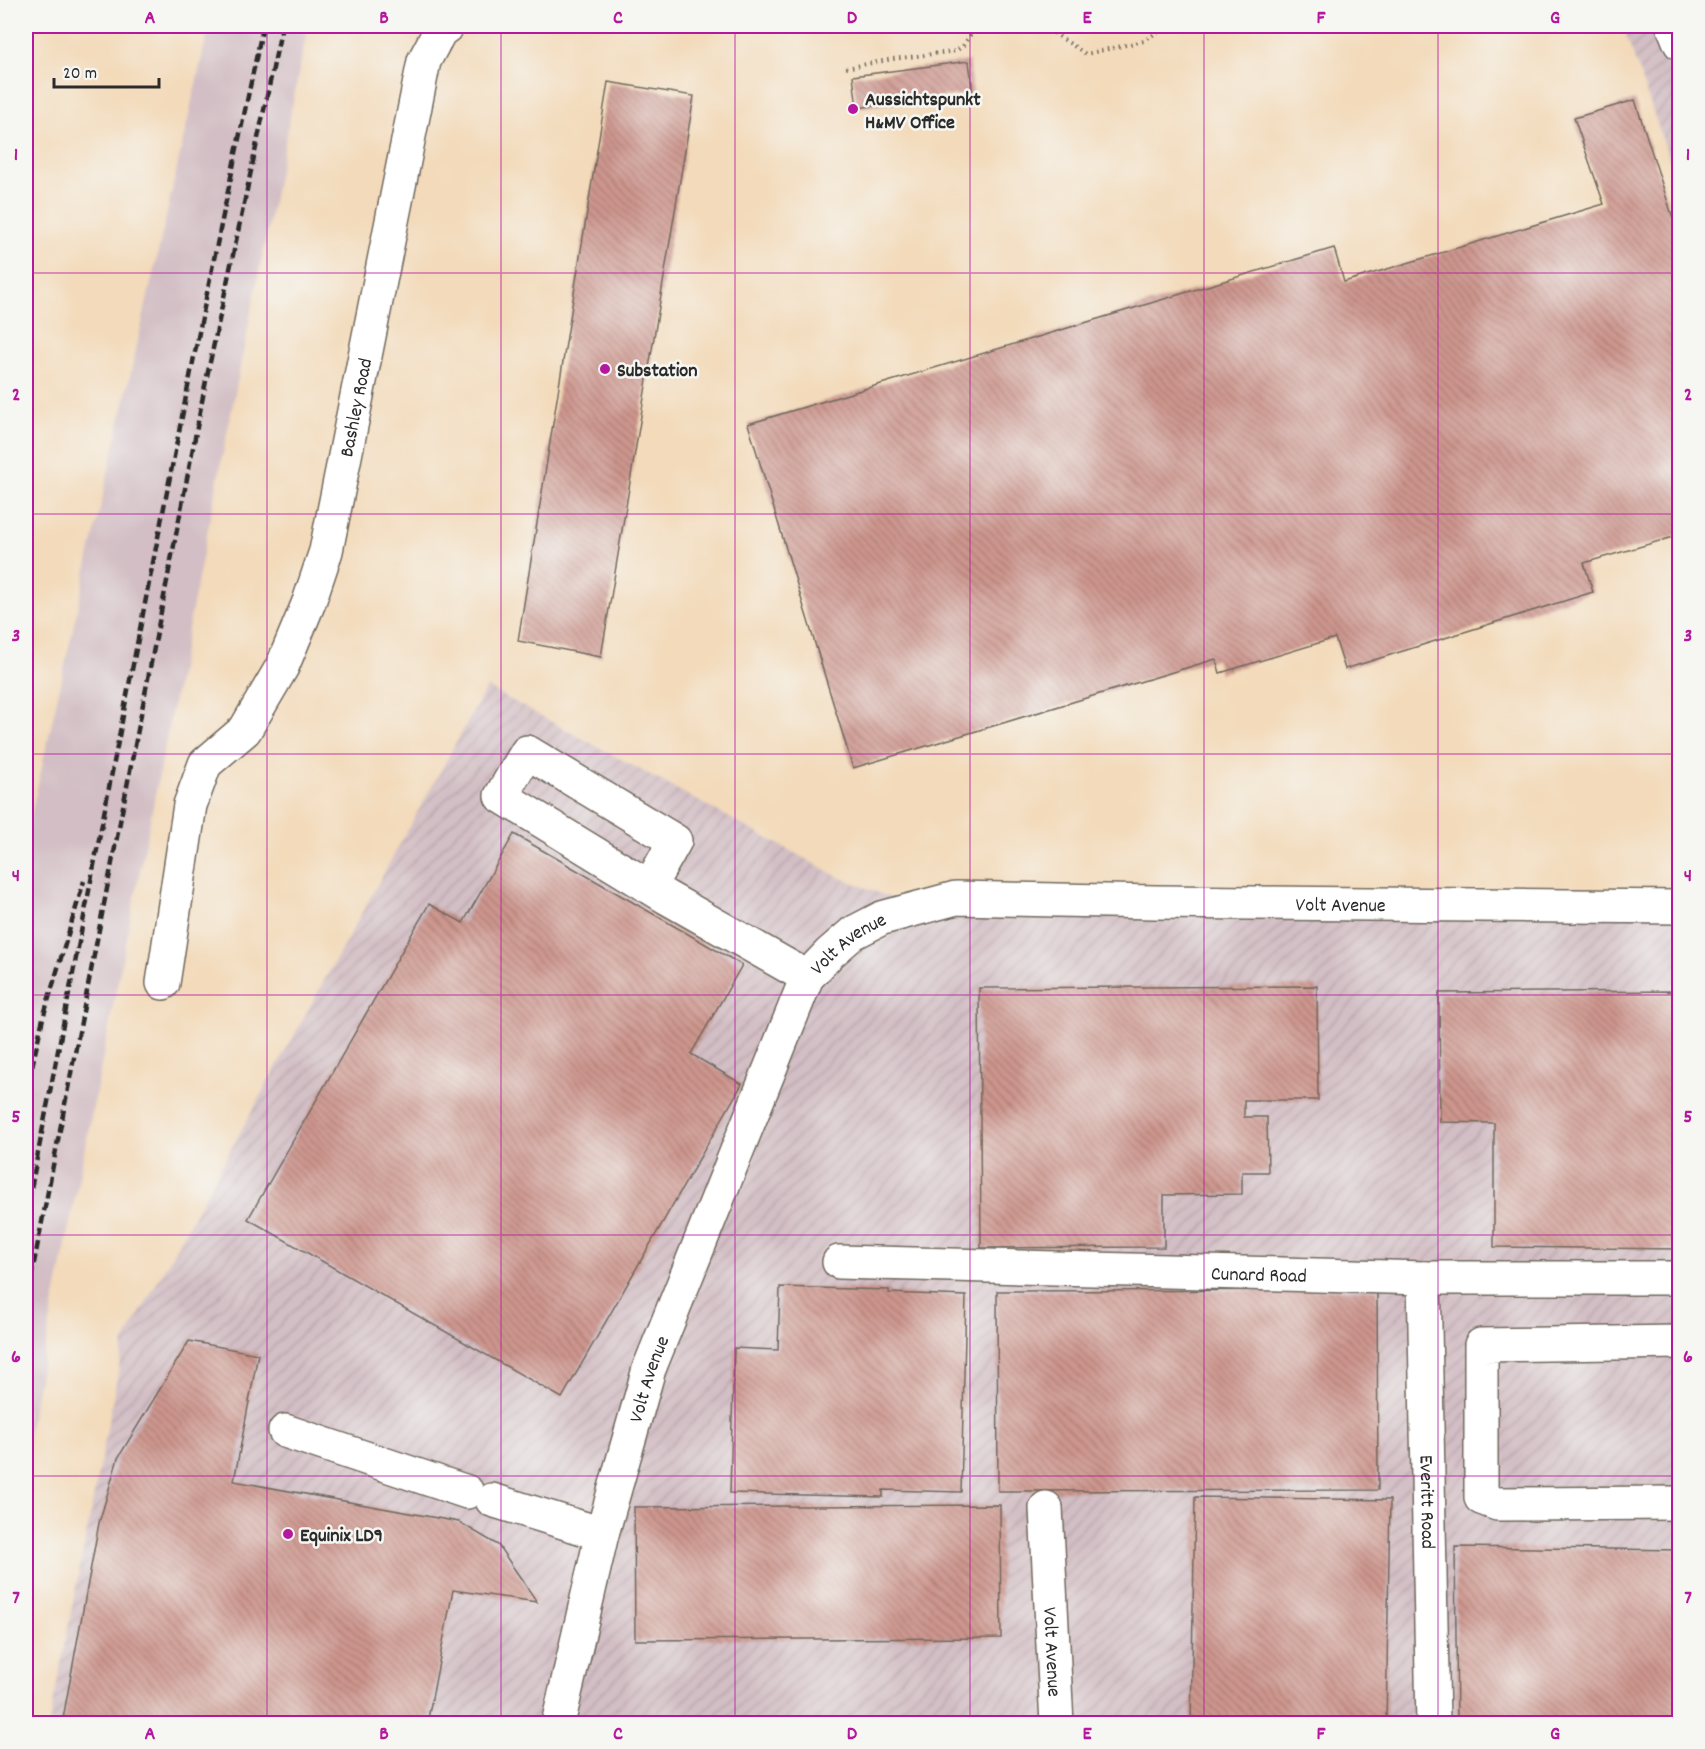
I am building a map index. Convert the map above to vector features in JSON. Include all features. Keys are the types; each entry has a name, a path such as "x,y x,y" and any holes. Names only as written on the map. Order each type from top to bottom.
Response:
{"street":[{"name":"Bashley Road","path":"163,983 190,805 205,764 245,730 282,667 309,602 326,551 424,61 440,31 447,26"},
{"path":"1673,26 1680,43"},
{"path":"649,887 675,842 527,752 501,796 649,887 807,977"},
{"name":"Volt Avenue","path":"558,1724 602,1534 649,1369 807,977 830,953 854,933 882,918 956,898 1179,903 1680,907"},
{"name":"Cunard Road","path":"839,1262 1424,1278 1680,1278"},
{"name":"Everitt Road","path":"1424,1278 1432,1724"},
{"path":"1680,1342 1481,1346 1481,1498 1497,1504 1680,1503"},
{"path":"285,1431 479,1496 602,1534"},
{"name":"Volt Avenue","path":"1046,1508 1057,1724"}],"path":[{"path":"846,68 956,51 963,46 974,28 1043,26 1086,54 1144,41 1166,26"}],"shaded area":[{"path":"209,26 308,26 26,1444 26,837"},
{"path":"1623,26 1679,26 1679,186"},
{"path":"487,687 839,877 938,917 1679,909 1679,1723 49,1724 124,1342"}],"building":[{"path":"969,61 973,93 857,108 853,76"},
{"name":"Substation","path":"608,82 694,96 601,657 518,641"},
{"path":"1635,100 1680,240 1680,535 1584,563 1593,592 1345,669 1335,638 1220,673 1216,659 853,768 748,424 1334,248 1344,282 1604,204 1574,118"},
{"path":"514,834 742,965 691,1054 742,1084 562,1398 248,1219 429,904 463,923"},
{"path":"1317,986 1318,1100 1244,1100 1244,1117 1267,1117 1268,1172 1242,1172 1242,1194 1164,1195 1164,1247 981,1248 979,988"},
{"path":"1680,991 1680,1249 1494,1247 1494,1123 1440,1122 1439,993"},
{"path":"780,1287 889,1290 889,1293 966,1296 961,1492 883,1490 883,1497 730,1493 734,1348 778,1350"},
{"path":"1377,1290 1378,1490 998,1491 997,1291"},
{"name":"Equinix LD9","path":"189,1341 258,1354 234,1481 459,1522 498,1545 537,1602 453,1590 427,1724 62,1724 99,1523 118,1458"},
{"path":"1195,1497 1390,1500 1386,1724 1191,1724"},
{"path":"1000,1505 1001,1638 635,1640 634,1507"},
{"path":"1455,1547 1680,1550 1680,1724 1457,1724"}],"railway":[{"path":"26,1214 171,471 263,26"},
{"path":"26,1304 206,381 282,26"},
{"path":"26,1093 43,1018 84,881"}],"place":[{"name":"Aussichtspunkt H&MV Office","path":"853,109"},
{"name":"Substation","path":"605,369"},
{"name":"Equinix LD9","path":"288,1534"}]}
